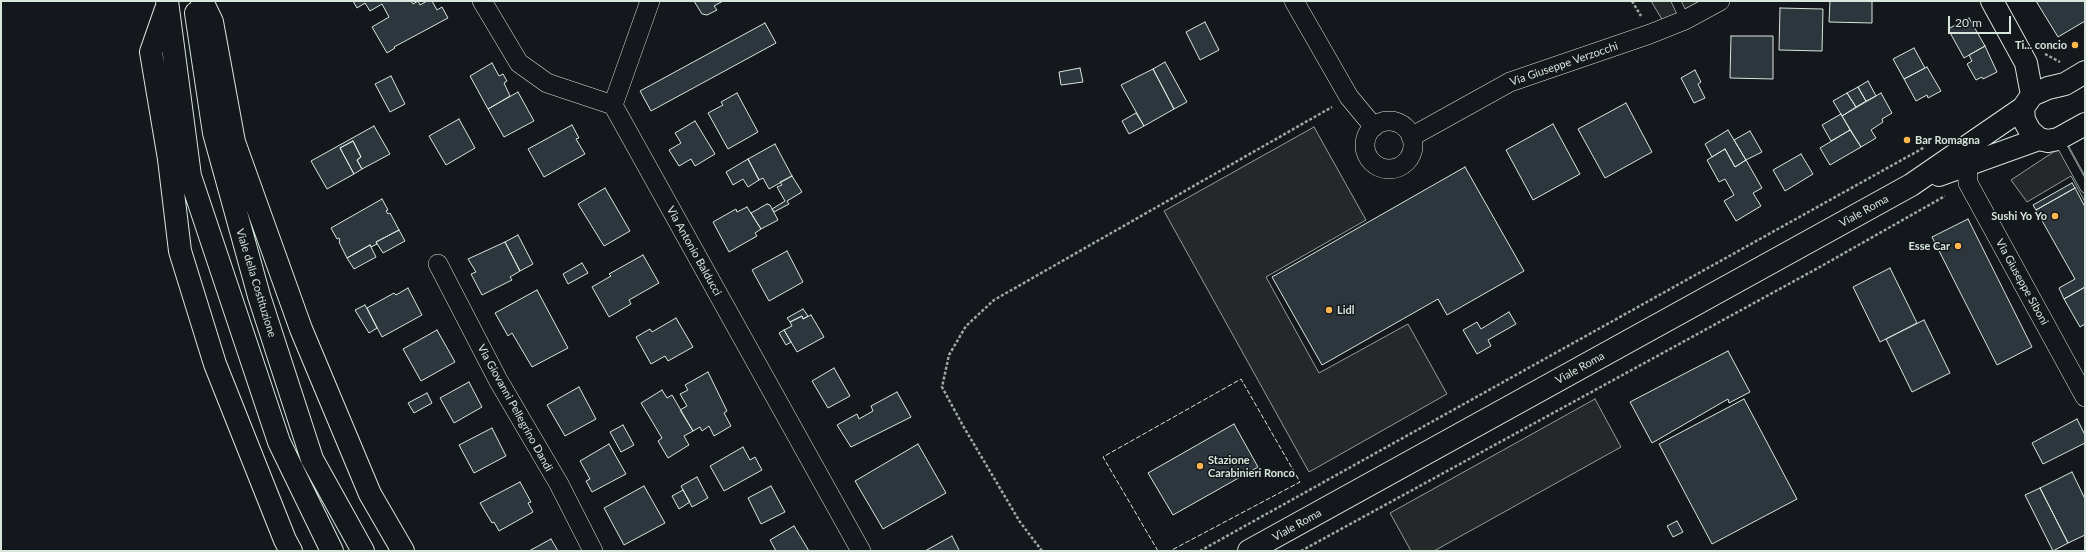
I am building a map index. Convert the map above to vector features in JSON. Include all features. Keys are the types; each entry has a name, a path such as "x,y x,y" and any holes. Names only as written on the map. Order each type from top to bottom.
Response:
{"main road":[{"name":"Viale della Costituzione","path":"194,1 214,133 259,296 312,458 363,551"},
{"path":"202,1 212,22 234,142 301,329 370,494 403,551"},
{"path":"1992,1 2026,63 2028,101 2024,120 2030,131 2048,139"},
{"path":"167,3 151,52 170,159 180,251 215,364 285,540 291,551"},
{"path":"167,3 190,176 279,442 332,551"},
{"path":"2026,63 2065,84"},
{"name":"Viale Roma","path":"1249,551 1911,185 2048,88 2065,84 2085,72"},
{"name":"Viale Roma","path":"1911,185 1968,174 2085,124"}],"street":[{"path":"482,1 519,63 547,83 613,105 650,1"},
{"path":"1294,1 1349,97 1374,127"},
{"name":"Via Giuseppe Verzocchi","path":"1411,137 1510,82 1650,34 1685,20 1720,1"},
{"name":"Via Antonio Balducci","path":"613,105 861,551"},
{"path":"1395,122 1408,130 1413,144 1409,158 1398,168 1383,169 1371,161 1365,147 1366,139 1374,127 1381,123 1395,122"},
{"name":"Via Giuseppe Siboni","path":"1968,174 2085,397"},
{"name":"Via Giovanni Pellegrino Dandi","path":"438,264 498,380 559,484 593,551"}],"lane":[{"path":"1676,1 1685,20"},
{"path":"2048,139 2085,188"}],"path":[{"path":"2026,63 2041,52 2060,62 2066,60"},
{"path":"1042,551 1020,522 942,387 949,355 966,326 994,300 1349,97"},
{"path":"1200,551 1928,145"},
{"path":"1302,551 1818,268 1968,174"}],"shaded area":[{"path":"1651,1 1700,1 1663,21"},
{"path":"1314,127 1366,220 1266,277 1319,373 1408,324 1447,394 1309,472 1164,211"},
{"path":"2067,143 2085,176 2085,202 2071,176 2027,202 2011,180"},
{"path":"1595,399 1621,447 1434,551 1411,551 1390,513"}],"building":[{"path":"353,1 411,1 413,4 418,1 420,5 427,1 432,1 437,10 442,7 448,18 394,47 395,48 387,53 372,27 389,17 382,4 370,11 365,3 357,8"},
{"path":"694,1 723,1 714,6 717,10 707,15 702,14"},
{"path":"1830,1 1872,1 1872,23 1829,22"},
{"path":"2036,1 2085,1 2085,21 2058,37"},
{"path":"1780,8 1823,9 1822,51 1779,50"},
{"path":"1969,18 1985,46 1964,58 1948,29"},
{"path":"1205,22 1219,50 1200,60 1186,32"},
{"path":"765,23 776,43 651,111 640,91"},
{"path":"1731,36 1773,36 1773,79 1730,78"},
{"path":"1985,46 1997,72 1983,79 1982,77 1976,80 1967,64 1972,61 1969,55"},
{"path":"1914,48 1925,68 1904,79 1893,59"},
{"path":"1165,62 1187,102 1174,109 1153,69"},
{"path":"492,63 499,76 503,74 507,81 504,83 510,96 488,109 470,76"},
{"path":"1927,67 1941,91 1928,98 1927,95 1916,101 1904,79"},
{"path":"1080,68 1083,82 1061,85 1059,72"},
{"path":"1153,69 1174,109 1144,126 1121,85"},
{"path":"1695,70 1701,82 1698,84 1705,98 1694,103 1681,78"},
{"path":"391,76 405,104 390,112 375,84"},
{"path":"1868,81 1876,96 1866,101 1858,87"},
{"path":"1858,87 1866,101 1856,107 1847,93"},
{"path":"518,92 534,121 504,137 488,109"},
{"path":"737,93 758,132 728,149 708,113 723,105 721,102"},
{"path":"1847,93 1856,107 1842,116 1833,101"},
{"path":"1881,93 1892,113 1882,119 1883,122 1871,130 1876,138 1861,147 1842,116"},
{"path":"1626,103 1652,152 1605,178 1578,129"},
{"path":"1136,113 1144,126 1129,134 1122,121"},
{"path":"1841,114 1850,130 1831,141 1822,125"},
{"path":"459,119 475,148 446,165 429,136"},
{"path":"695,121 715,154 695,166 691,159 679,166 669,150 681,143 675,133"},
{"path":"1553,124 1580,174 1533,200 1506,150"},
{"path":"572,125 579,138 576,139 585,154 544,177 528,149"},
{"path":"374,126 390,154 362,169 357,160 361,157 353,141 340,148 354,174 327,189 311,161"},
{"path":"1728,130 1746,160 1735,167 1725,149 1712,157 1705,144"},
{"path":"1850,130 1861,147 1830,165 1820,148"},
{"path":"1750,131 1762,152 1746,160 1734,140"},
{"path":"353,141 361,157 357,160 362,169 354,174 340,148"},
{"path":"775,144 792,176 769,189 763,178 759,180 748,159"},
{"path":"1725,149 1735,167 1746,160 1762,188 1753,193 1761,206 1736,221 1724,201 1734,195 1725,179 1719,182 1707,160"},
{"path":"1801,154 1813,174 1785,191 1773,170"},
{"path":"748,159 759,180 748,187 743,179 733,185 726,172"},
{"path":"1465,167 1524,271 1447,315 1438,299 1322,365 1272,277"},
{"path":"792,176 802,192 787,201 789,204 774,212 772,209 785,201 777,187 782,185 780,182"},
{"path":"2072,183 2075,188 2036,210 2033,205"},
{"path":"605,188 630,231 604,246 578,204"},
{"path":"2075,188 2085,207 2085,287 2064,299 2059,288 2075,279 2036,210"},
{"path":"382,199 388,210 386,211 388,214 390,213 399,230 376,242 377,244 371,247 370,245 347,258 339,242 339,238 337,239 331,228"},
{"path":"767,204 770,205 778,220 761,229 751,213"},
{"path":"747,207 761,229 755,233 757,236 729,252 713,222 736,209 737,212"},
{"path":"1968,219 2032,347 1997,365 1932,237"},
{"path":"399,230 405,241 383,253 376,242"},
{"path":"518,235 533,264 520,271 505,242"},
{"path":"505,242 520,271 510,277 512,280 482,295 471,274 476,272 468,259"},
{"path":"370,245 376,257 354,269 347,258"},
{"path":"787,251 803,282 769,301 752,270"},
{"path":"643,255 659,283 629,300 631,304 609,317 592,287 611,276 609,274"},
{"path":"582,263 588,273 568,284 563,274"},
{"path":"1890,268 1917,323 1880,342 1853,287"},
{"path":"2085,287 2085,324 2080,327 2064,299"},
{"path":"408,288 422,315 382,337 367,308 394,293 396,295"},
{"path":"537,290 568,348 532,367 512,333 508,336 495,313"},
{"path":"365,305 377,328 369,333 355,310"},
{"path":"803,309 808,316 803,319 802,316 790,322 787,318"},
{"path":"1509,312 1516,324 1488,340 1491,346 1477,354 1463,330 1477,322 1481,329"},
{"path":"811,315 824,337 797,352 784,330 792,326 790,322 802,316 803,319"},
{"path":"676,318 693,347 668,361 665,356 651,364 636,337 650,329 652,332"},
{"path":"1924,320 1950,373 1912,392 1886,339"},
{"path":"437,330 455,362 421,381 403,349"},
{"path":"784,330 791,342 786,345 779,333"},
{"path":"1728,351 1750,392 1729,403 1728,399 1652,443 1630,402"},
{"path":"834,368 850,396 828,408 812,381"},
{"path":"708,372 727,411 724,413 731,426 714,436 709,426 702,431 700,427 693,431 680,410 687,406 680,394 688,390 685,385"},
{"path":"469,382 482,407 454,423 440,398"},
{"path":"579,387 596,419 565,436 547,405"},
{"path":"662,390 667,398 672,395 693,431 684,436 689,445 668,458 658,441 662,438 641,403"},
{"path":"897,392 911,417 851,447 837,425 857,414 859,419 873,411 871,406"},
{"path":"427,393 432,403 414,413 408,403"},
{"path":"1744,399 1797,499 1712,544 1659,444"},
{"path":"2077,419 2085,435 2085,443 2043,464 2032,443"},
{"path":"1234,424 1258,467 1173,515 1148,473"},
{"path":"623,425 634,445 621,452 610,432"},
{"path":"492,428 506,456 474,473 459,445"},
{"path":"609,444 626,474 592,492 586,481 590,479 580,461"},
{"path":"918,444 946,493 883,529 855,481"},
{"path":"743,447 750,460 755,457 762,470 724,491 710,466"},
{"path":"2072,472 2085,499 2085,535 2068,543 2040,488"},
{"path":"697,477 708,498 692,507 681,486"},
{"path":"520,482 531,502 528,503 533,512 499,531 494,522 492,523 480,503"},
{"path":"644,486 665,523 624,545 604,508"},
{"path":"771,486 785,512 761,524 748,498"},
{"path":"2040,488 2068,543 2053,551 2025,495"},
{"path":"683,490 690,502 679,509 672,496"},
{"path":"1677,521 1683,532 1673,537 1667,526"},
{"path":"794,526 809,551 776,551 770,540"},
{"path":"952,536 959,550 925,551"},
{"path":"551,539 558,551 529,551"}],"fence":[{"path":"1158,551 1103,457 1241,379 1300,482 1170,551"}],"place":[{"name":"Ti... concio","path":"2075,45"},
{"name":"Bar Romagna","path":"1907,140"},
{"name":"Sushi Yo Yo","path":"2055,216"},
{"name":"Esse Car","path":"1958,246"},
{"name":"Lidl","path":"1329,310"},
{"name":"Stazione Carabinieri Ronco","path":"1200,466"}]}
